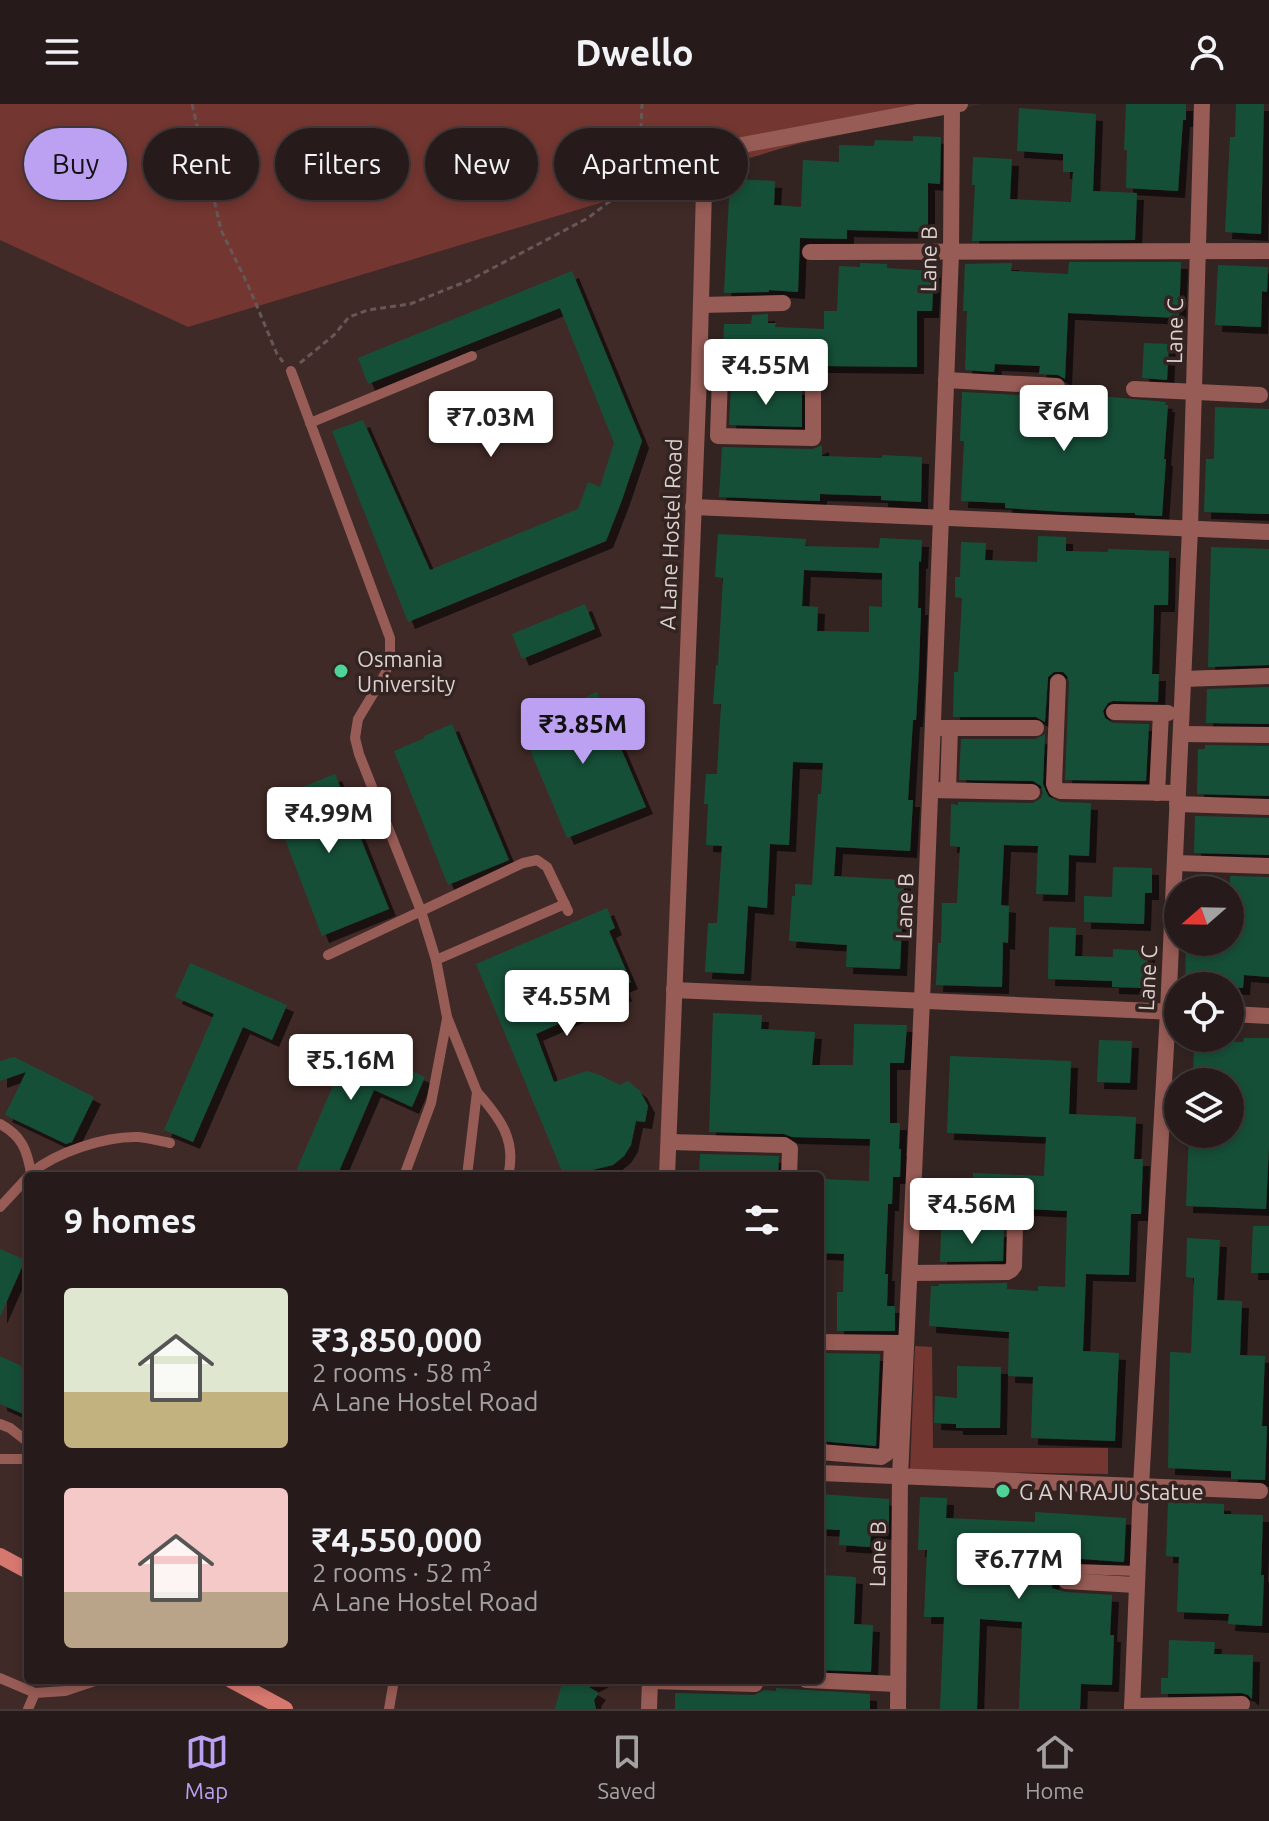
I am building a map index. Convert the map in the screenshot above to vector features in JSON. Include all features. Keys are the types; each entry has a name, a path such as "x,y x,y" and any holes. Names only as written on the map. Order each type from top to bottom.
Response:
{"main road":[{"path":"0,1556 24,1569"},
{"path":"238,1684 281,1708"}],"street":[{"name":"Lane C","path":"1174,972 1175,863 1195,391 1202,104"},
{"name":"Lane B","path":"898,1709 900,1343 910,1273 922,1000 942,728 941,517 956,105"},
{"name":"A Lane Hostel Road","path":"667,1172 705,152 956,105"},
{"path":"810,252 1269,251"},
{"path":"701,305 783,303"},
{"path":"699,376 720,376 813,377 813,438 718,436 720,376"},
{"path":"946,380 1057,386"},
{"path":"1134,389 1260,395"},
{"path":"693,507 1269,532"},
{"path":"1183,679 1269,676"},
{"path":"1058,682 1056,789 1157,793 1178,799 1269,807"},
{"path":"1114,712 1182,714"},
{"path":"1157,793 1161,713"},
{"path":"942,728 1036,728"},
{"path":"1181,734 1269,735"},
{"path":"1159,752 1180,753"},
{"path":"939,790 1032,792"},
{"path":"1175,863 1269,866"},
{"path":"674,990 1164,1011"},
{"path":"1244,1015 1269,1016"},
{"name":"Lane C","path":"1132,1707 1141,1486 1170,1052"},
{"path":"669,1142 784,1145 790,1149 789,1172"},
{"path":"910,1273 1007,1272 1014,1266 1015,1226 1006,1219 912,1219"},
{"path":"824,1342 900,1343 887,1453 881,1457 824,1452"},
{"path":"824,1473 1260,1491"},
{"path":"1071,1575 1137,1578"},
{"path":"824,1681 898,1684"},
{"path":"649,1709 650,1684"},
{"path":"1132,1707 1242,1704"}],"lane":[{"path":"310,423 472,356"},
{"path":"291,371 390,638 390,658 385,674 358,719 355,738 359,754 421,911 436,960 447,1017 477,1092 504,1127 512,1152 509,1172"},
{"path":"328,955 523,863 537,860 547,867 567,908 436,960"},
{"path":"405,1172 431,1103 447,1017"},
{"path":"467,1172 477,1092"},
{"path":"0,1124 13,1131 27,1151 29,1172"},
{"path":"34,1172 92,1143 135,1137 170,1143"},
{"path":"0,1207 24,1181"},
{"path":"0,1424 24,1439"},
{"path":"0,1459 24,1459"},
{"path":"0,1678 35,1693 65,1691 86,1684"},
{"path":"389,1709 393,1684"},
{"path":"28,1709 35,1693"}],"path":[{"path":"192,104 221,230 277,354 291,371 334,335 349,317 368,310 410,304 470,280 588,218 627,188 639,170 642,104"}],"shaded area":[{"name":"Osmania University","path":"0,104 981,104 748,156 748,128 554,128 554,200 702,200 663,1172 24,1172 24,1684 643,1684 642,1709 0,1709"},
{"path":"0,104 929,104 748,158 748,128 554,128 554,200 610,200 188,327 0,240"},
{"path":"915,1346 932,1347 933,1448 1108,1448 1108,1474 910,1471"}],"building":[{"path":"1126,104 1186,104 1178,191 1126,188"},
{"path":"1236,104 1264,104 1261,234 1225,232 1230,137 1235,137"},
{"path":"1019,108 1096,114 1093,191 1137,193 1135,240 972,241 973,157 1012,159 1010,199 1071,202 1073,172 1063,172 1063,154 1017,151"},
{"path":"913,136 941,137 940,184 928,183 928,232 847,230 847,239 800,238 798,292 724,293 729,200 748,200 748,180 775,181 774,205 801,207 803,160 839,162 839,145 874,146 875,140 913,141"},
{"path":"1069,262 1181,262 1179,318 1068,313 1065,379 1058,375 1039,374 1040,366 995,364 994,372 965,370 965,264 1012,263 1011,271 1068,274"},
{"path":"860,263 934,271 932,311 917,311 917,367 722,365 724,324 751,324 752,315 768,314 768,323 776,323 775,327 824,329 824,311 837,311 839,266 860,267"},
{"path":"1218,265 1268,267 1267,292 1262,291 1261,327 1215,325"},
{"path":"572,271 642,441 606,541 408,622 332,431 363,420 430,570 578,509 588,482 600,487 614,443 560,308 368,384 358,358"},
{"path":"1144,343 1169,344 1167,380 1142,378"},
{"path":"731,387 802,388 802,427 729,425"},
{"path":"962,392 1056,397 1066,393 1166,402 1162,516 1005,508 1005,503 961,501 964,441 960,441"},
{"path":"1215,407 1269,409 1269,514 1204,512 1206,459 1214,459"},
{"path":"822,445 822,456 922,457 921,502 881,500 881,496 820,494 820,501 719,497 722,447 813,449"},
{"path":"718,534 806,539 805,546 879,548 880,538 922,540 919,561 919,668 908,800 913,800 910,851 836,847 834,876 904,880 900,969 846,967 847,945 789,941 795,884 812,885 823,763 793,762 789,845 770,844 767,908 748,906 744,974 705,972 708,923 717,923 722,846 706,845 708,804 704,804 706,774 717,774 721,704 713,704 723,578 715,577","holes":["804,570 882,573 882,607 869,606 869,632 817,631 818,607 802,606"]},
{"path":"1038,536 1066,537 1066,551 1169,551 1168,605 1154,605 1152,674 1159,674 1158,702 1113,701 1103,711 1105,718 1113,723 1149,724 1146,781 1065,780 1069,682 1063,672 1054,672 1048,677 1045,722 1036,717 953,717 962,598 955,597 955,577 960,577 961,542 986,543 985,560 1037,562"},
{"path":"1211,547 1269,549 1269,665 1208,667"},
{"path":"585,604 595,629 522,659 512,634"},
{"path":"1269,687 1269,724 1206,723 1207,689"},
{"path":"597,692 646,807 567,838 520,726"},
{"path":"452,724 509,860 448,885 394,751"},
{"path":"1045,734 1043,784 1048,796 1060,802 1091,803 1089,856 1069,855 1068,895 1036,894 1038,846 1004,845 1001,905 1009,906 1008,943 1003,942 1002,987 936,985 942,903 957,903 960,847 950,846 951,804 1033,803 1043,793 1041,786 1033,781 959,780 961,739 1036,739"},
{"path":"1205,745 1269,746 1269,796 1197,794 1198,749 1205,749"},
{"path":"335,774 389,909 322,936 270,800"},
{"path":"1195,816 1269,818 1269,855 1194,853"},
{"path":"1113,867 1152,868 1152,893 1145,893 1144,924 1084,922 1084,896 1112,897"},
{"path":"1244,876 1269,877 1269,977 1244,975 1244,972 1185,972 1186,956 1244,956"},
{"path":"607,908 615,928 609,931 631,982 622,986 625,994 536,1034 554,1082 587,1071 620,1085 628,1081 640,1091 648,1106 645,1122 636,1121 631,1145 613,1165 593,1172 562,1172 476,964"},
{"path":"1049,927 1076,928 1075,956 1113,957 1113,949 1148,951 1146,988 1112,987 1112,981 1048,979"},
{"path":"190,963 287,1005 272,1040 243,1027 193,1142 164,1130 214,1014 175,997"},
{"path":"713,1013 762,1015 761,1029 815,1032 812,1065 853,1065 854,1024 907,1025 904,1063 890,1063 890,1123 900,1123 901,1149 900,1177 893,1177 892,1204 888,1204 885,1274 888,1274 887,1306 895,1306 895,1331 837,1331 837,1292 843,1292 844,1254 824,1253 824,1179 869,1181 870,1139 709,1132"},
{"path":"329,1034 425,1077 412,1107 374,1090 339,1172 296,1172 338,1074 316,1065"},
{"path":"1244,1038 1269,1038 1266,1209 1186,1206 1188,1148 1244,1148 1244,1068 1193,1068 1194,1052 1244,1052"},
{"path":"1099,1040 1132,1041 1130,1083 1097,1082"},
{"path":"950,1056 1071,1061 1069,1114 1136,1117 1134,1159 1143,1159 1141,1214 1131,1214 1129,1275 1086,1274 1083,1351 1119,1353 1115,1441 1031,1438 1033,1377 1008,1376 1009,1332 929,1326 931,1286 1007,1283 1007,1289 1038,1291 1038,1286 1065,1287 1067,1211 942,1208 942,1205 937,1205 938,1181 973,1182 973,1173 1044,1176 1046,1137 947,1133"},
{"path":"14,1057 94,1097 72,1142 66,1144 5,1115 26,1072 0,1081 0,1061"},
{"path":"700,1154 779,1156 778,1172 699,1172"},
{"path":"1253,1226 1269,1226 1269,1273 1251,1273"},
{"path":"941,1230 1004,1230 1003,1261 940,1262"},
{"path":"1187,1238 1220,1240 1217,1300 1242,1301 1240,1355 1265,1356 1262,1426 1267,1426 1265,1480 1231,1479 1231,1471 1168,1468 1170,1352 1191,1353 1194,1278 1186,1277"},
{"path":"0,1249 24,1262 0,1317"},
{"path":"824,1353 880,1354 876,1446 824,1441"},
{"path":"0,1356 24,1367 24,1414 0,1404"},
{"path":"957,1366 1001,1367 1000,1428 956,1428 956,1424 934,1423 935,1396 957,1398"},
{"path":"824,1494 889,1499 889,1533 871,1532 870,1547 839,1545 840,1530 824,1529"},
{"path":"920,1497 947,1498 946,1518 1035,1522 1035,1512 1126,1518 1124,1562 1054,1557 1052,1588 1065,1592 1112,1595 1112,1685 1081,1684 1080,1709 1019,1709 1022,1622 980,1619 977,1709 940,1709 944,1617 924,1617 927,1550 918,1550"},
{"path":"1168,1502 1224,1504 1224,1514 1263,1515 1262,1626 1228,1624 1229,1614 1177,1612 1179,1557 1166,1556"},
{"path":"824,1575 856,1577 854,1624 873,1625 871,1672 824,1670"},
{"path":"1169,1640 1215,1642 1214,1654 1253,1655 1252,1699 1242,1693 1161,1694 1161,1678 1168,1678"},
{"path":"562,1684 595,1684 589,1687 599,1693 594,1700 596,1709 555,1709"},
{"path":"776,1688 870,1694 870,1709 675,1709 675,1693 755,1695 764,1690 776,1691"}],"place":[{"name":"Osmania University","path":"341,671"},
{"name":"G A N RAJU Statue","path":"1003,1491"}]}
